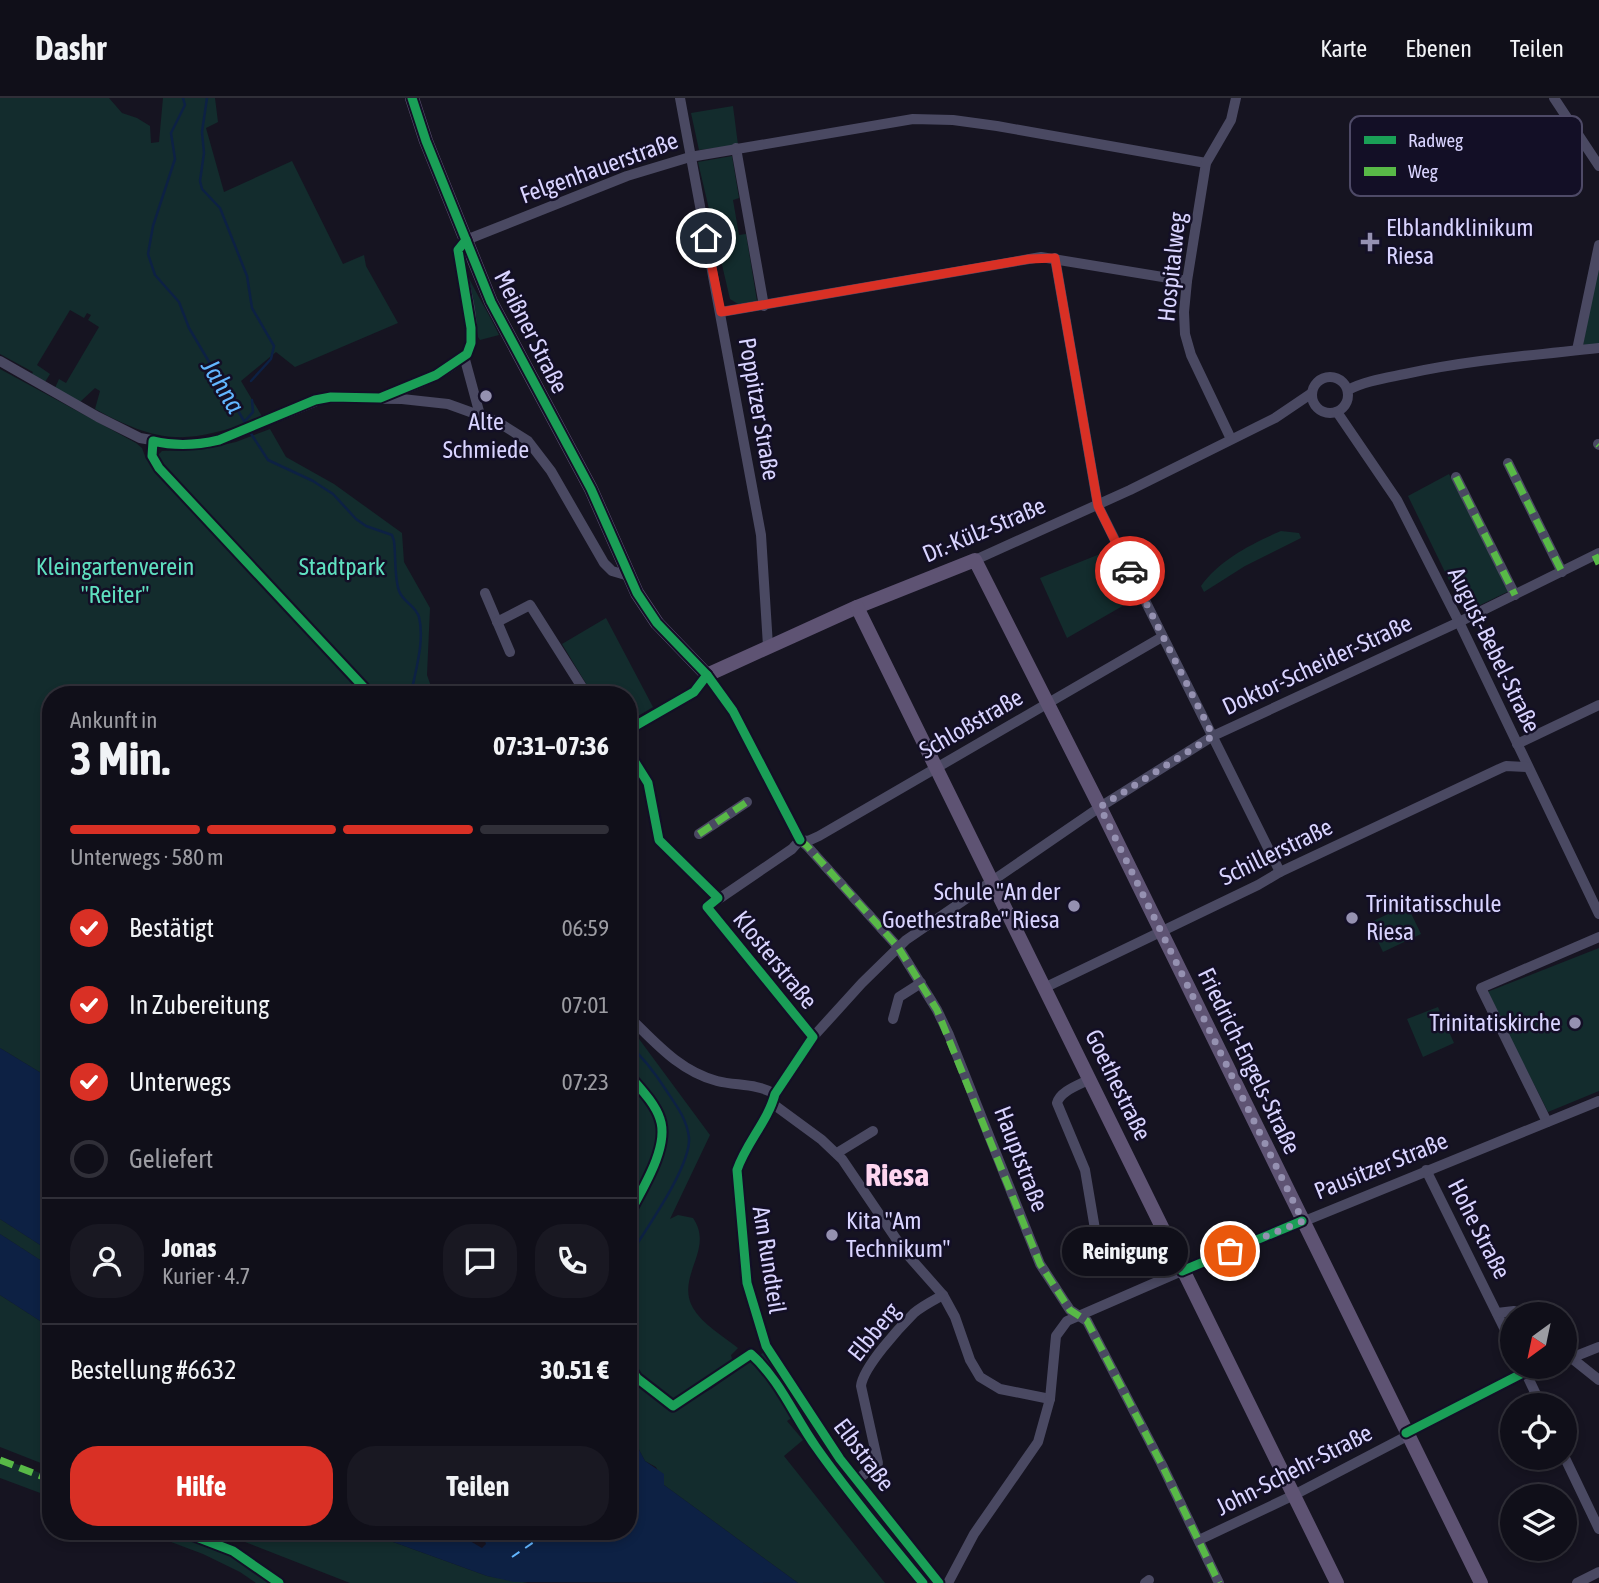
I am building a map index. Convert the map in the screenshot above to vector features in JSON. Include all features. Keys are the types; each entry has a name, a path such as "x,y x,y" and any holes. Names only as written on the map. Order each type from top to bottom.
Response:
{"main road":[{"name":"Meißner Straße","path":"412,98 426,141 491,302 591,489 637,593 657,623 707,675"},
{"name":"Dr.-Külz-Straße","path":"707,675 858,607 975,560"},
{"name":"Friedrich-Engels-Straße","path":"975,560 1100,807 1481,1583"},
{"name":"Goethestraße","path":"858,607 1337,1583"}],"street":[{"name":"Poppitzer Straße","path":"680,98 761,535 768,646"},
{"name":"Hospitalweg","path":"1231,439 1191,355 1185,334 1184,312 1206,163 1231,120 1236,98"},
{"path":"1554,98 1566,116"},
{"name":"Felgenhauerstraße","path":"466,240 627,176 690,157 913,119 1008,127 1206,163"},
{"path":"1582,140 1599,166"},
{"path":"736,148 764,306"},
{"path":"380,398 436,375 465,355 471,342 471,328 458,250 466,240"},
{"path":"1577,350 1599,245"},
{"path":"1055,258 1098,506 1280,872"},
{"path":"721,312 1029,259 1055,258 1187,281"},
{"path":"1348,390 1427,369 1599,348"},
{"path":"465,355 480,415"},
{"path":"0,361 140,438 174,444 205,444 231,437 324,398 380,398 448,404 480,415 520,434 537,450 604,563 612,571 629,576"},
{"path":"1331,376 1342,380 1348,390 1347,403 1337,412 1326,413 1317,408 1312,393 1316,383 1331,376"},
{"name":"Dr.-Külz-Straße","path":"975,560 1098,506 1275,418 1312,393"},
{"name":"Dr.-Külz-Straße","path":"1275,418 1317,408"},
{"name":"August-Bebel-Straße","path":"1337,412 1397,500 1459,622 1599,914"},
{"path":"1508,463 1562,572"},
{"path":"1456,477 1515,595"},
{"name":"Doktor-Scheider-Straße","path":"813,1037 898,947 944,912 1100,807 1213,736 1598,557"},
{"path":"485,593 510,652"},
{"path":"498,622 530,605 581,686"},
{"name":"Schloßstraße","path":"707,907 800,841 819,836 1162,638"},
{"path":"637,725 694,692 707,675"},
{"name":"Hauptstraße","path":"707,675 733,711 800,841 898,947 921,983 949,1035 1040,1264 1070,1310 1087,1321 1219,1583"},
{"path":"1517,744 1599,705"},
{"path":"637,766 652,792 659,840 718,898"},
{"name":"Schillerstraße","path":"1046,987 1280,872 1499,769 1506,766 1527,767"},
{"path":"699,834 747,803"},
{"name":"Klosterstraße","path":"707,907 813,1037"},
{"path":"1547,1122 1481,988 1599,937"},
{"path":"893,1019 899,998 921,983"},
{"path":"637,1025 662,1050 690,1069 715,1080 761,1087 837,1153 905,1252 943,1295 955,1317 970,1360 980,1377 1000,1390 1050,1399"},
{"name":"Am Rundteil","path":"765,1346 747,1283 737,1170 743,1152 813,1037"},
{"path":"1090,1079 1063,1094 1058,1098 1057,1104 1085,1170 1097,1241"},
{"name":"Pausitzer Straße","path":"1076,1316 1599,1101"},
{"path":"837,1153 873,1131"},
{"name":"Hohe Straße","path":"1426,1170 1500,1319"},
{"name":"Elbberg","path":"857,1480 878,1463 861,1386 862,1380 915,1312 943,1295"},
{"path":"947,1583 988,1511 1038,1442 1050,1399 1056,1336 1064,1324 1076,1316"},
{"name":"Elbstraße","path":"765,1346 834,1450 939,1583"},
{"path":"1577,1354 1599,1347"},
{"path":"1577,1364 1599,1380"},
{"name":"John-Schehr-Straße","path":"1199,1540 1294,1495 1407,1436"},
{"path":"1571,1470 1599,1530"},
{"path":"1577,1583 1599,1572"}],"green space":[{"path":"0,98 109,98 122,113 150,126 151,143 159,142 163,98 215,98 218,122 206,128 224,192 292,161 343,264 364,255 366,266 398,323 295,367 276,352 241,381 263,418 196,436 159,435 119,421 95,409 100,391 95,388 80,402 55,388 59,379 66,383 99,327 88,320 91,315 87,313 84,318 70,310 37,365 50,374 45,382 32,374 33,372 0,354"},
{"path":"733,106 738,145 699,150 691,113"},
{"path":"732,156 739,198 733,200 739,235 746,234 757,301 738,304 730,299 698,162"},
{"path":"1599,259 1599,344 1583,345"},
{"path":"466,272 499,335 480,340 478,337"},
{"name":"Kleingartenverein \"Reiter\"","path":"0,369 136,443 142,448 146,459 160,464 157,456 162,451 205,449 236,442 270,429 286,457 334,484 402,533 404,562 430,608 427,675 431,686 42,686 42,1074 0,1048"},
{"path":"1449,474 1509,591 1468,611 1463,609 1408,496"},
{"path":"1281,531 1299,533 1301,538 1245,566 1204,592 1201,586 1227,560"},
{"path":"1110,550 1133,600 1067,638 1040,578"},
{"path":"606,618 653,707 637,717 637,686 588,686 562,644"},
{"path":"1407,905 1421,934 1383,952 1369,923"},
{"path":"1599,948 1599,1091 1548,1112 1487,992"},
{"path":"1438,1007 1454,1043 1423,1057 1407,1019"},
{"path":"637,1036 710,1135 670,1219 678,1215 693,1218 699,1230 698,1252 688,1285 693,1308 707,1325 738,1348 731,1355 733,1363 670,1400 679,1406 711,1389 764,1352 802,1411 787,1421 803,1440 784,1456 885,1583 798,1583 664,1485 656,1467 645,1461 637,1446"},
{"path":"0,1219 42,1246 42,1261 0,1234"},
{"path":"0,1295 42,1322 42,1463 0,1447"},
{"path":"0,1458 42,1474 42,1494 0,1478"},
{"path":"166,1540 207,1540 235,1553 279,1583 256,1583 203,1554"},
{"path":"240,1540 388,1540 487,1576 528,1583 350,1583"}],"water":[{"path":"0,1048 42,1074 42,1246 0,1219"},
{"path":"0,1234 42,1261 42,1322 0,1295"},
{"path":"637,1446 645,1461 664,1474 664,1485 798,1583 514,1582 487,1576 388,1540 468,1540 482,1548 486,1544 484,1540 637,1540"}],"waterway":[{"name":"Jahna","path":"183,98 185,105 171,133 175,159 153,226 148,254 155,275 179,302 189,328 247,426"},
{"path":"207,98 202,132 202,189 220,208 247,276 252,308 274,346 271,359 251,381"},
{"path":"245,421 253,412 252,400"},
{"name":"Jahna","path":"250,432 268,460 313,481 333,494 366,526 392,535 397,585 403,598 417,613 421,627 413,686"},
{"name":"Jahna","path":"637,1052 674,1101 689,1138 688,1150 675,1182 637,1244"}],"ferry route":[{"path":"512,1557 537,1540"}],"marked path":[{"path":"1508,463 1562,572"},
{"path":"1456,477 1515,595"},
{"path":"1595,555 1599,564"},
{"path":"699,834 747,802"},
{"path":"800,840 898,947 937,1010 1040,1264 1070,1310 1087,1321 1162,1465 1219,1583"},
{"path":"0,1460 42,1476"}],"cycle path":[{"path":"412,98 426,141 491,302 591,489 637,593 657,623 707,675 733,711 800,840"},
{"path":"363,686 159,468 152,456 153,441 186,444 219,440 315,400 331,397 380,398 436,375 467,354 471,343 458,250 466,240"},
{"path":"637,725 694,692 707,675"},
{"path":"637,765 648,783 659,840 718,898 707,907 813,1037 775,1094 737,1170 747,1283 766,1346 840,1459 939,1583"},
{"path":"637,1084 654,1107 662,1130 653,1169 637,1199"},
{"path":"1182,1271 1302,1221"},
{"path":"637,1378 673,1406 751,1354 779,1387 841,1482 923,1583"},
{"path":"1406,1433 1511,1379"},
{"path":"204,1540 233,1551 279,1583"}],"way so far":[{"path":"1130,571 1213,736 1100,807 1303,1221 1230,1251"}],"place":[{"name":"Elblandklinikum Riesa","path":"1370,242"},
{"name":"Alte Schmiede","path":"486,396"},
{"name":"Schule \"An der Goethestraße\" Riesa","path":"1074,906"},
{"name":"Trinitatisschule Riesa","path":"1352,918"},
{"name":"Trinitatiskirche","path":"1575,1023"},
{"name":"Kita \"Am Technikum\"","path":"832,1235"},
{"name":"Reinigung","path":"1230,1251"}],"district":[{"name":"Riesa","path":"897,1175"}],"route":[{"path":"706,238 721,312 1041,257 1055,258 1098,506 1130,571"}],"park label":[{"name":"Stadtpark","path":"342,567"}]}
